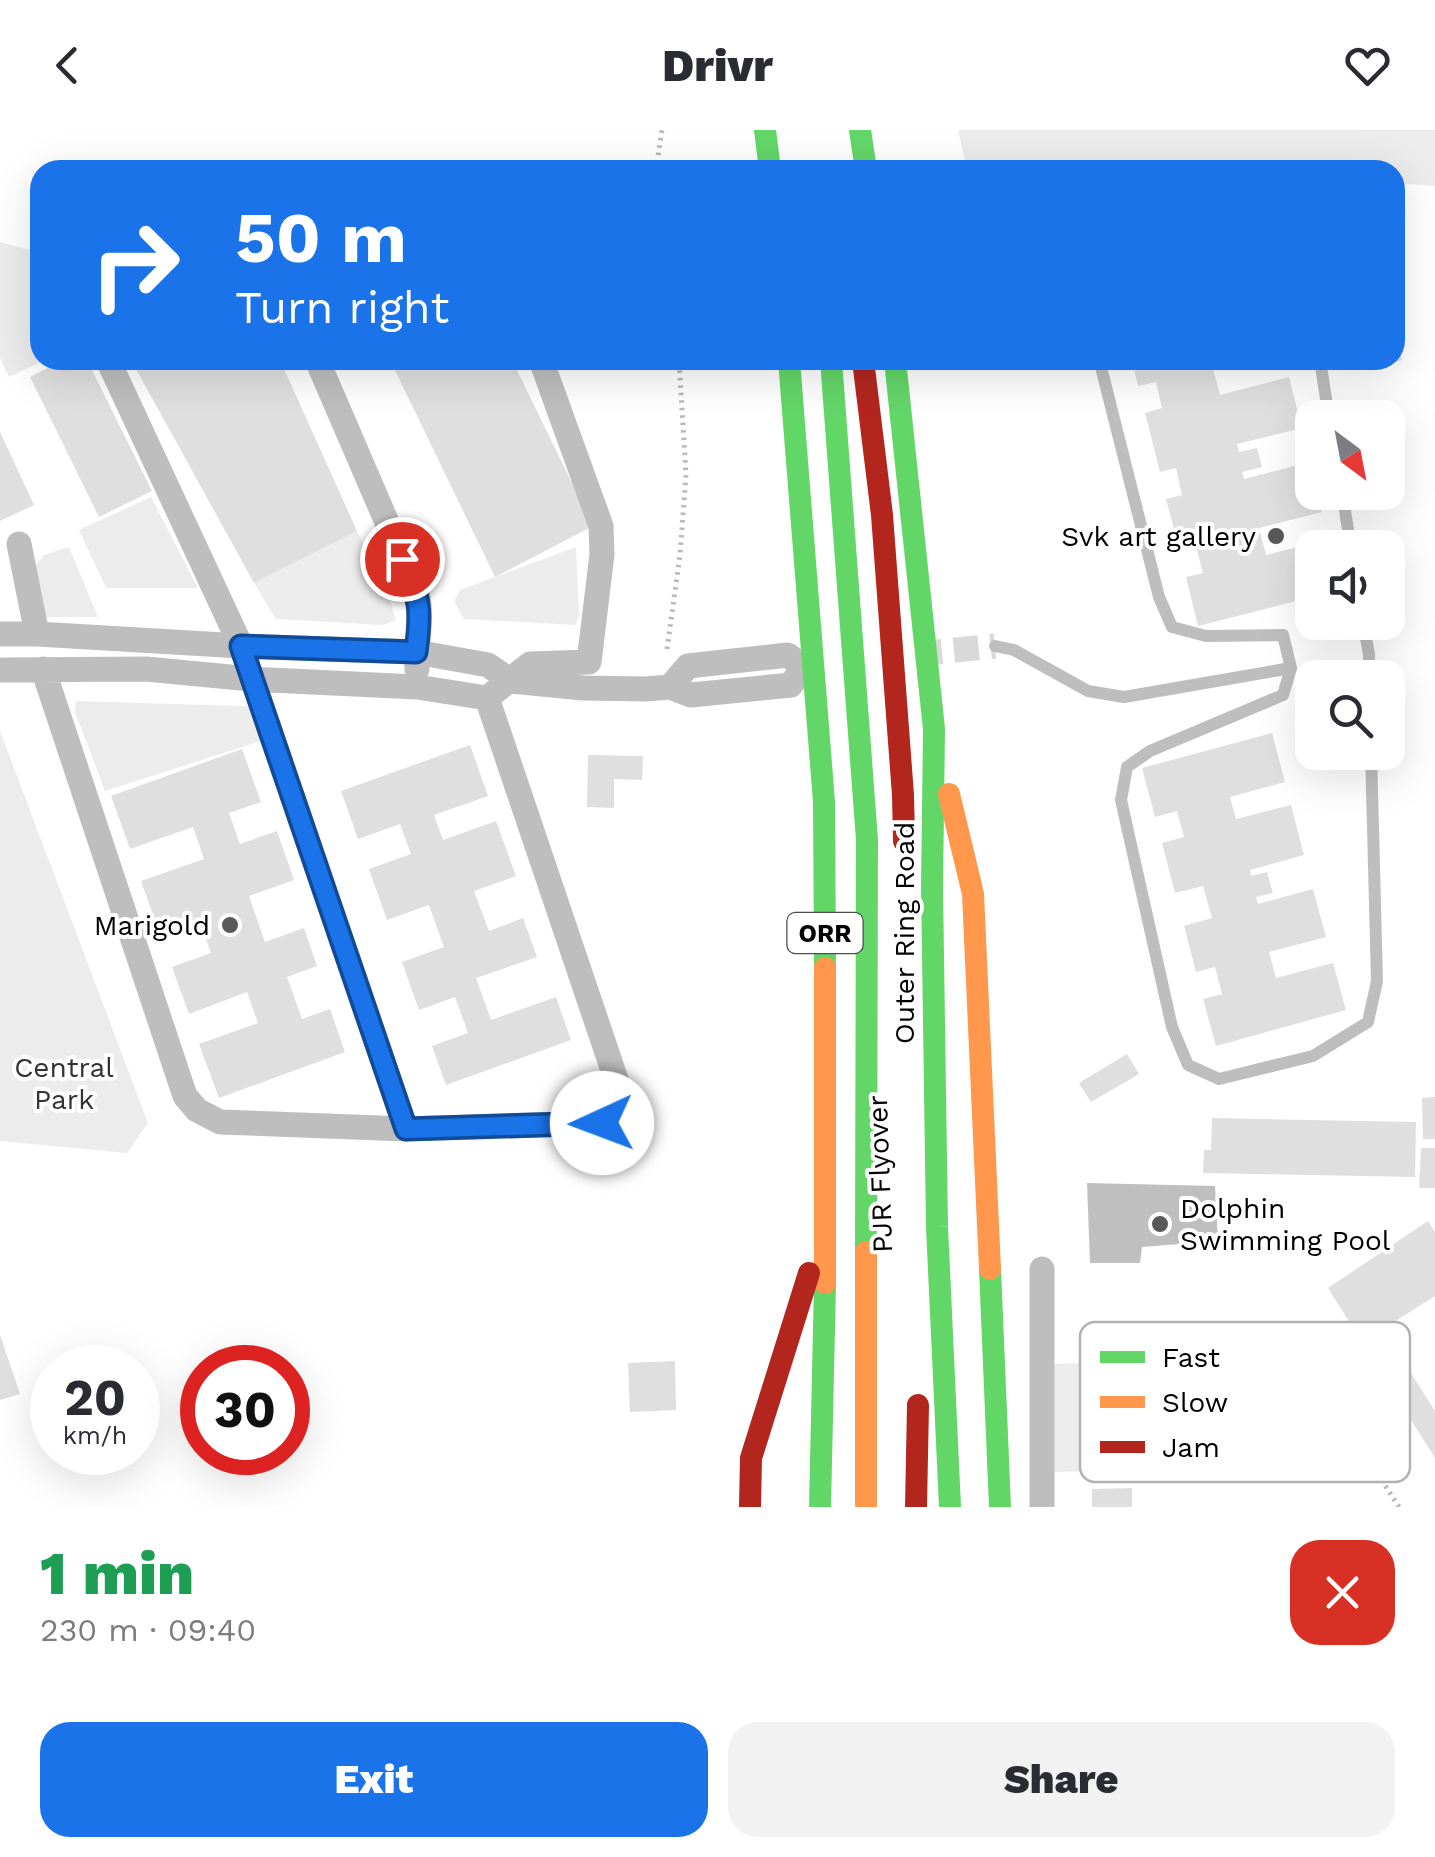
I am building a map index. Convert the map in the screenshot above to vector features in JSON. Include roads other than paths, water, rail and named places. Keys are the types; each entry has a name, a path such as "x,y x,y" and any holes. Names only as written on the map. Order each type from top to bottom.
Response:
{"highway":[{"path":"861,131 865,160"},
{"name":"ORR","path":"790,370 824,802 826,1216 820,1507"},
{"name":"PJR Flyover","path":"832,370 867,840 866,1507"},
{"path":"864,370 882,515 904,854"},
{"name":"Outer Ring Road","path":"895,370 934,729 937,1226 950,1507"},
{"path":"934,729 973,894 1000,1507"},
{"path":"750,1507 751,1458 826,1216"},
{"path":"916,1507 918,1380"}],"street":[{"path":"113,370 241,646 406,1129"},
{"path":"321,370 417,592 417,686"},
{"path":"0,670 146,670 417,686 487,698 530,664 589,662 602,554 600,526 545,370"},
{"path":"19,544 37,634"},
{"path":"0,634 416,652 488,665 511,681 583,688 670,687"},
{"path":"43,670 185,1096 197,1110 220,1122 406,1129 602,1123 621,1110 621,1094 487,698"},
{"path":"1042,1269 1042,1507"}],"lane":[{"path":"1102,370 1158,597 1172,627 1206,636 1283,635 1291,668 1282,695 1150,751 1126,767 1122,800 1172,1027 1188,1065 1219,1080 1313,1056 1368,1022 1377,982 1371,770"},
{"path":"1322,370 1326,400"},
{"path":"995,646 1014,650 1088,690 1124,698 1291,668"}],"tunnel":[{"path":"917,654 995,646"}],"place":[{"name":"Svk art gallery","path":"1276,536"},
{"name":"Marigold","path":"230,925"},
{"name":"Dolphin Swimming Pool","path":"1160,1224"}],"park label":[{"name":"Central Park","path":"64,1083"}]}
